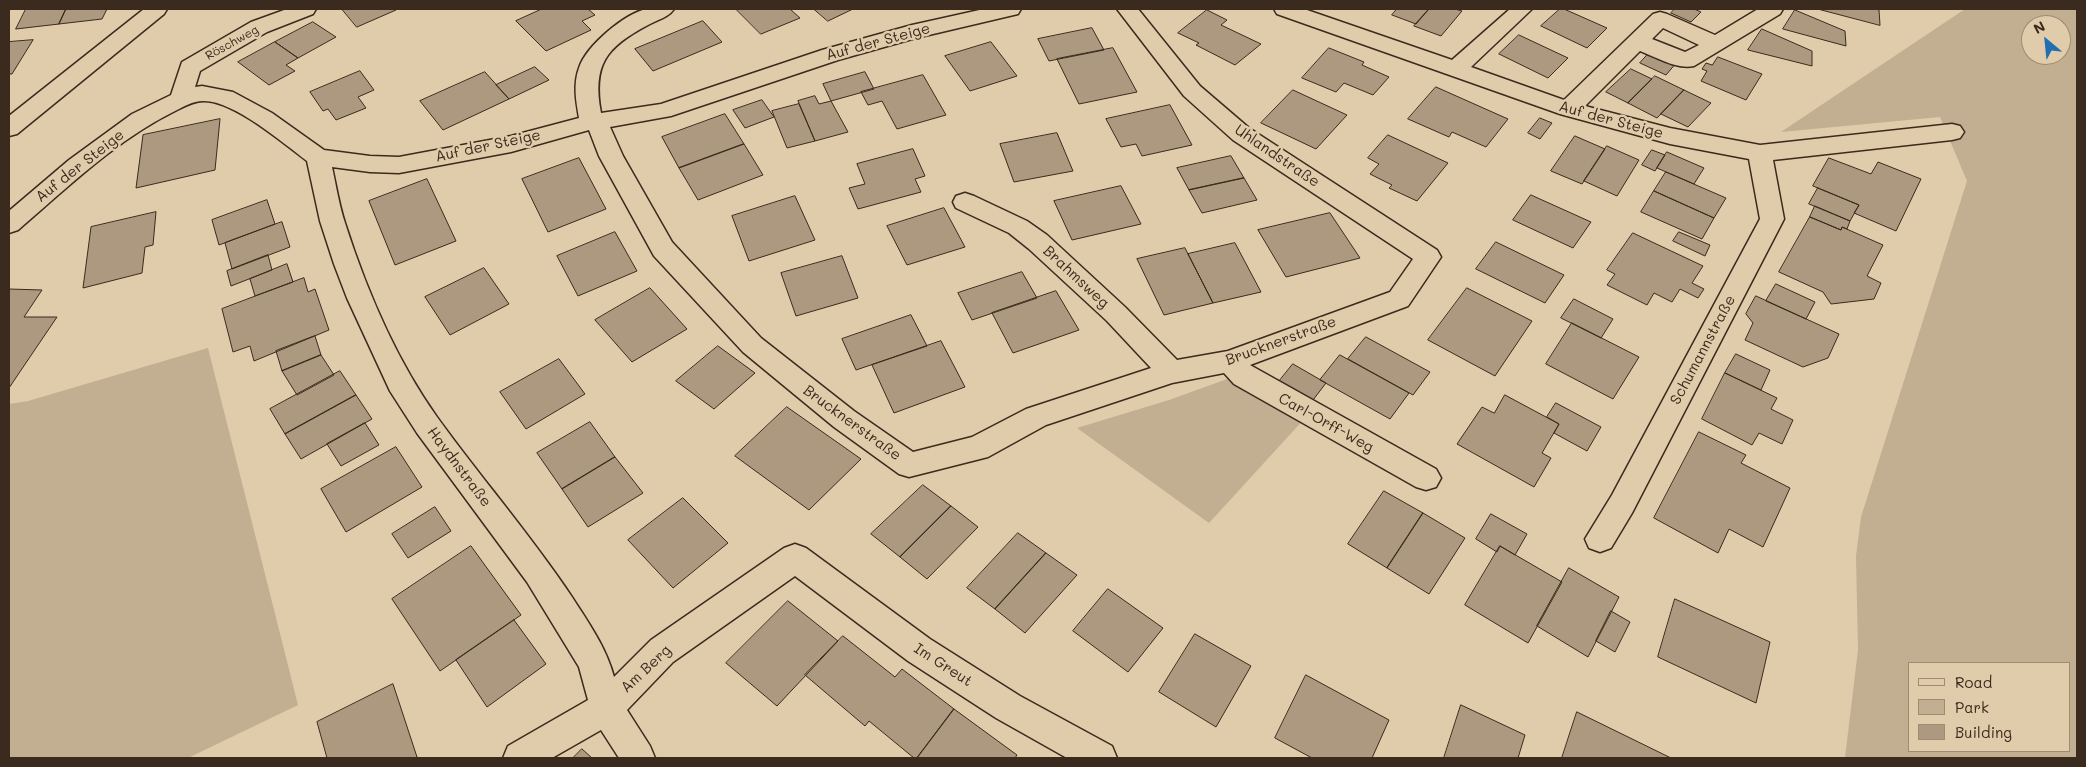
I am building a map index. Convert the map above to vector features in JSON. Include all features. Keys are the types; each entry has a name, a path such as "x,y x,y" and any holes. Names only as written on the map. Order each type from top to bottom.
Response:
{"street":[{"path":"9,128 157,9"},
{"name":"Röschweg","path":"181,99 190,67 260,27 306,9"},
{"path":"594,122 586,79 592,58 622,30 664,9"},
{"name":"Auf der Steige","path":"9,224 77,166 140,119 181,99 202,93 225,97 264,118 318,157 370,164 399,165 511,144 594,122 663,110 830,55 912,32 1011,9"},
{"name":"Uhlandstraße","path":"1128,9 1192,91 1241,134 1428,257"},
{"name":"Auf der Steige","path":"1284,9 1568,109 1670,136 1760,153 1952,132"},
{"path":"1456,69 1522,9"},
{"path":"1636,41 1686,61 1773,9"},
{"path":"1568,109 1660,19 1716,44"},
{"name":"Brucknerstraße","path":"594,122 663,249 752,345 844,420 909,465 978,448 1036,417 1172,372 1230,361 1399,298 1428,257"},
{"name":"Schumannstraße","path":"1600,539 1622,504 1772,219 1760,153"},
{"name":"Haydnstraße","path":"318,157 332,221 344,256 360,298 400,383 427,425 538,572 566,616 594,662 606,708 638,758"},
{"name":"Brahmsweg","path":"965,202 1018,227 1038,242 1116,314 1172,372"},
{"name":"Carl-Orff-Weg","path":"1230,361 1244,376 1426,478"},
{"name":"Am Berg","path":"520,758 606,708 662,651 796,558"},
{"name":"Im Greut","path":"796,558 919,650 1008,707 1100,758"}],"green space":[{"path":"1965,9 2077,9 2077,758 1845,758 1858,650 1856,556 1861,517 1967,181 1940,117 1781,132"},
{"path":"208,348 298,705 188,758 9,758 9,404 28,401"},
{"path":"1230,378 1306,417 1209,523 1077,428 1169,400"}],"building":[{"path":"26,9 66,9 59,24 16,29"},
{"path":"66,9 107,9 102,19 59,24"},
{"path":"342,9 395,9 396,10 357,27"},
{"path":"542,9 588,9 595,15 582,21 591,30 546,51 516,21"},
{"path":"736,9 790,9 800,18 761,34"},
{"path":"814,9 853,9 828,21"},
{"path":"1397,9 1429,9 1416,24 1392,15"},
{"path":"1429,9 1455,9 1462,11 1441,36 1414,26"},
{"path":"1560,9 1607,28 1587,48 1541,26"},
{"path":"1675,9 1694,9 1701,12 1691,22 1671,13"},
{"path":"1818,9 1876,9 1879,10 1880,25"},
{"path":"1207,10 1227,20 1221,25 1261,44 1235,65 1196,45 1199,43 1178,33"},
{"path":"1795,10 1845,31 1846,46 1783,29"},
{"path":"703,21 722,42 653,71 635,49"},
{"path":"313,22 336,37 298,58 275,42"},
{"path":"1092,28 1104,50 1049,61 1038,39"},
{"path":"1762,29 1812,51 1812,66 1748,50"},
{"path":"1519,35 1568,58 1548,78 1499,54"},
{"path":"33,40 12,74 9,74 9,42"},
{"path":"275,42 298,58 286,65 295,71 269,85 238,62"},
{"path":"991,42 1017,76 970,91 945,56"},
{"path":"1113,48 1137,92 1079,104 1057,59"},
{"path":"1329,48 1364,62 1362,65 1389,77 1373,95 1344,83 1336,92 1302,78"},
{"path":"1651,51 1677,62 1666,75 1640,63"},
{"path":"1718,57 1762,74 1746,100 1701,81 1707,71 1702,69 1706,63 1712,65"},
{"path":"535,67 549,80 509,99 496,85"},
{"path":"1631,69 1652,79 1628,103 1606,92"},
{"path":"360,71 374,90 358,97 366,108 336,120 328,109 323,111 310,92"},
{"path":"485,72 509,99 443,130 420,101"},
{"path":"865,72 874,89 831,101 823,84"},
{"path":"923,75 946,115 897,129 882,101 868,105 861,92"},
{"path":"1655,76 1684,90 1657,118 1628,103"},
{"path":"1436,87 1508,119 1486,147 1452,132 1449,137 1408,119"},
{"path":"1293,90 1347,115 1316,149 1261,123"},
{"path":"1684,90 1711,103 1688,127 1661,114"},
{"path":"815,96 819,104 831,101 848,132 815,141 798,101"},
{"path":"762,100 774,117 745,128 733,110"},
{"path":"799,104 815,141 787,148 772,111"},
{"path":"1170,105 1192,145 1142,156 1136,144 1121,147 1106,119"},
{"path":"725,114 744,144 679,168 662,137"},
{"path":"1540,118 1552,123 1540,139 1528,133"},
{"path":"220,119 215,170 136,188 143,135"},
{"path":"1057,133 1073,171 1014,182 1000,144"},
{"path":"1388,135 1448,163 1417,201 1389,188 1392,185 1370,174 1379,164 1368,158"},
{"path":"1575,136 1605,149 1582,184 1551,171"},
{"path":"744,144 763,175 698,200 679,168"},
{"path":"1607,146 1639,160 1617,196 1584,181"},
{"path":"913,149 925,176 915,179 921,192 858,209 849,188 865,184 857,164"},
{"path":"1652,150 1665,155 1655,171 1642,165"},
{"path":"1667,152 1704,168 1694,184 1657,168"},
{"path":"1231,156 1244,178 1189,190 1177,168"},
{"path":"579,158 606,209 548,232 522,179"},
{"path":"1829,158 1871,174 1878,162 1921,179 1896,231 1854,213 1859,205 1813,186"},
{"path":"1666,172 1726,198 1714,218 1654,191"},
{"path":"1244,178 1257,200 1202,213 1189,190"},
{"path":"427,179 456,241 395,265 369,201"},
{"path":"1121,186 1141,224 1072,240 1054,201"},
{"path":"1818,188 1859,205 1850,221 1809,204"},
{"path":"1654,191 1714,218 1702,239 1641,212"},
{"path":"1531,195 1591,222 1573,248 1513,220"},
{"path":"795,196 815,240 749,261 732,216"},
{"path":"267,200 275,224 219,245 212,220"},
{"path":"1815,206 1850,221 1847,229 1842,227 1841,230 1810,217"},
{"path":"944,208 965,247 907,265 887,226"},
{"path":"156,212 153,245 145,247 142,273 83,288 91,227"},
{"path":"1330,213 1360,258 1286,277 1258,230"},
{"path":"1810,217 1841,230 1842,227 1883,245 1867,276 1881,283 1874,299 1831,304 1823,292 1779,272"},
{"path":"282,222 290,247 232,269 225,243"},
{"path":"615,232 637,271 578,296 557,256"},
{"path":"1679,232 1710,245 1705,256 1673,241"},
{"path":"1633,233 1703,266 1692,283 1704,289 1698,298 1680,289 1672,302 1654,293 1647,305 1607,285 1615,274 1607,270"},
{"path":"1496,242 1564,275 1545,303 1476,269"},
{"path":"1235,243 1261,292 1213,303 1188,254"},
{"path":"1185,248 1213,303 1164,315 1137,259"},
{"path":"268,255 272,270 231,286 227,271"},
{"path":"842,256 858,298 796,316 781,273"},
{"path":"287,264 293,282 255,296 250,279"},
{"path":"484,268 509,304 450,335 425,297"},
{"path":"1022,272 1037,298 972,320 958,293"},
{"path":"304,278 308,292 315,289 329,330 254,361 250,346 233,352 222,309"},
{"path":"1776,284 1815,302 1806,319 1766,301"},
{"path":"650,288 687,329 632,362 595,320"},
{"path":"1467,288 1532,321 1495,376 1428,340"},
{"path":"9,289 42,290 24,317 57,317 9,388"},
{"path":"1056,291 1079,330 1013,353 992,313"},
{"path":"1756,296 1839,334 1828,358 1803,367 1745,340 1753,323 1746,314"},
{"path":"1574,299 1613,319 1601,338 1561,318"},
{"path":"911,315 927,346 856,370 842,339"},
{"path":"1572,323 1639,357 1613,399 1546,364"},
{"path":"315,336 321,355 282,371 276,351"},
{"path":"1366,337 1430,372 1413,395 1348,359"},
{"path":"941,341 965,387 894,413 872,365"},
{"path":"718,346 755,373 714,409 676,381"},
{"path":"1736,354 1770,370 1761,390 1725,373"},
{"path":"321,355 334,375 297,395 282,371"},
{"path":"1340,355 1409,393 1390,419 1320,380"},
{"path":"559,359 585,394 526,429 500,392"},
{"path":"1293,364 1326,383 1310,404 1277,384"},
{"path":"340,371 356,395 285,434 270,409"},
{"path":"1725,373 1777,398 1771,409 1793,420 1782,444 1759,433 1752,445 1702,419"},
{"path":"356,395 372,419 301,459 285,434"},
{"path":"1505,395 1559,424 1542,453 1551,458 1534,487 1457,444 1482,407 1494,413"},
{"path":"1556,403 1601,427 1587,451 1554,433 1559,424 1547,417"},
{"path":"787,407 861,459 809,510 735,456"},
{"path":"590,422 615,457 562,489 537,453"},
{"path":"365,423 379,445 341,466 327,444"},
{"path":"1699,432 1746,455 1741,463 1790,488 1763,547 1729,529 1718,553 1654,518"},
{"path":"396,447 422,487 346,532 321,489"},
{"path":"615,457 643,493 588,527 562,489"},
{"path":"923,485 951,506 900,557 871,534"},
{"path":"1384,491 1423,513 1387,568 1348,544"},
{"path":"683,498 728,543 673,588 628,540"},
{"path":"951,506 978,527 927,579 900,557"},
{"path":"435,507 451,531 408,558 392,534"},
{"path":"1423,513 1465,538 1429,594 1387,568"},
{"path":"1491,514 1527,534 1515,555 1500,546 1497,552 1476,539"},
{"path":"1018,533 1046,553 995,609 967,588"},
{"path":"471,546 521,615 440,671 392,599"},
{"path":"1500,546 1562,582 1528,643 1465,605"},
{"path":"1046,553 1077,575 1025,633 995,609"},
{"path":"1569,568 1619,597 1588,657 1537,626"},
{"path":"1108,589 1163,628 1128,672 1073,631"},
{"path":"1675,599 1770,642 1756,703 1658,657"},
{"path":"788,601 838,641 777,706 726,663"},
{"path":"1611,611 1630,622 1615,652 1596,641"},
{"path":"514,620 546,664 487,707 456,660"},
{"path":"1195,634 1251,666 1216,727 1159,692"},
{"path":"843,636 895,677 902,669 954,709 917,758 914,758 869,721 865,726 805,675"},
{"path":"1306,675 1389,720 1372,758 1312,758 1275,738"},
{"path":"393,684 417,757 327,758 317,722"},
{"path":"1461,705 1525,735 1518,758 1444,758"},
{"path":"954,709 1017,755 1015,758 917,758"},
{"path":"1577,712 1671,758 1562,758"},
{"path":"582,749 592,758 573,758"}]}
